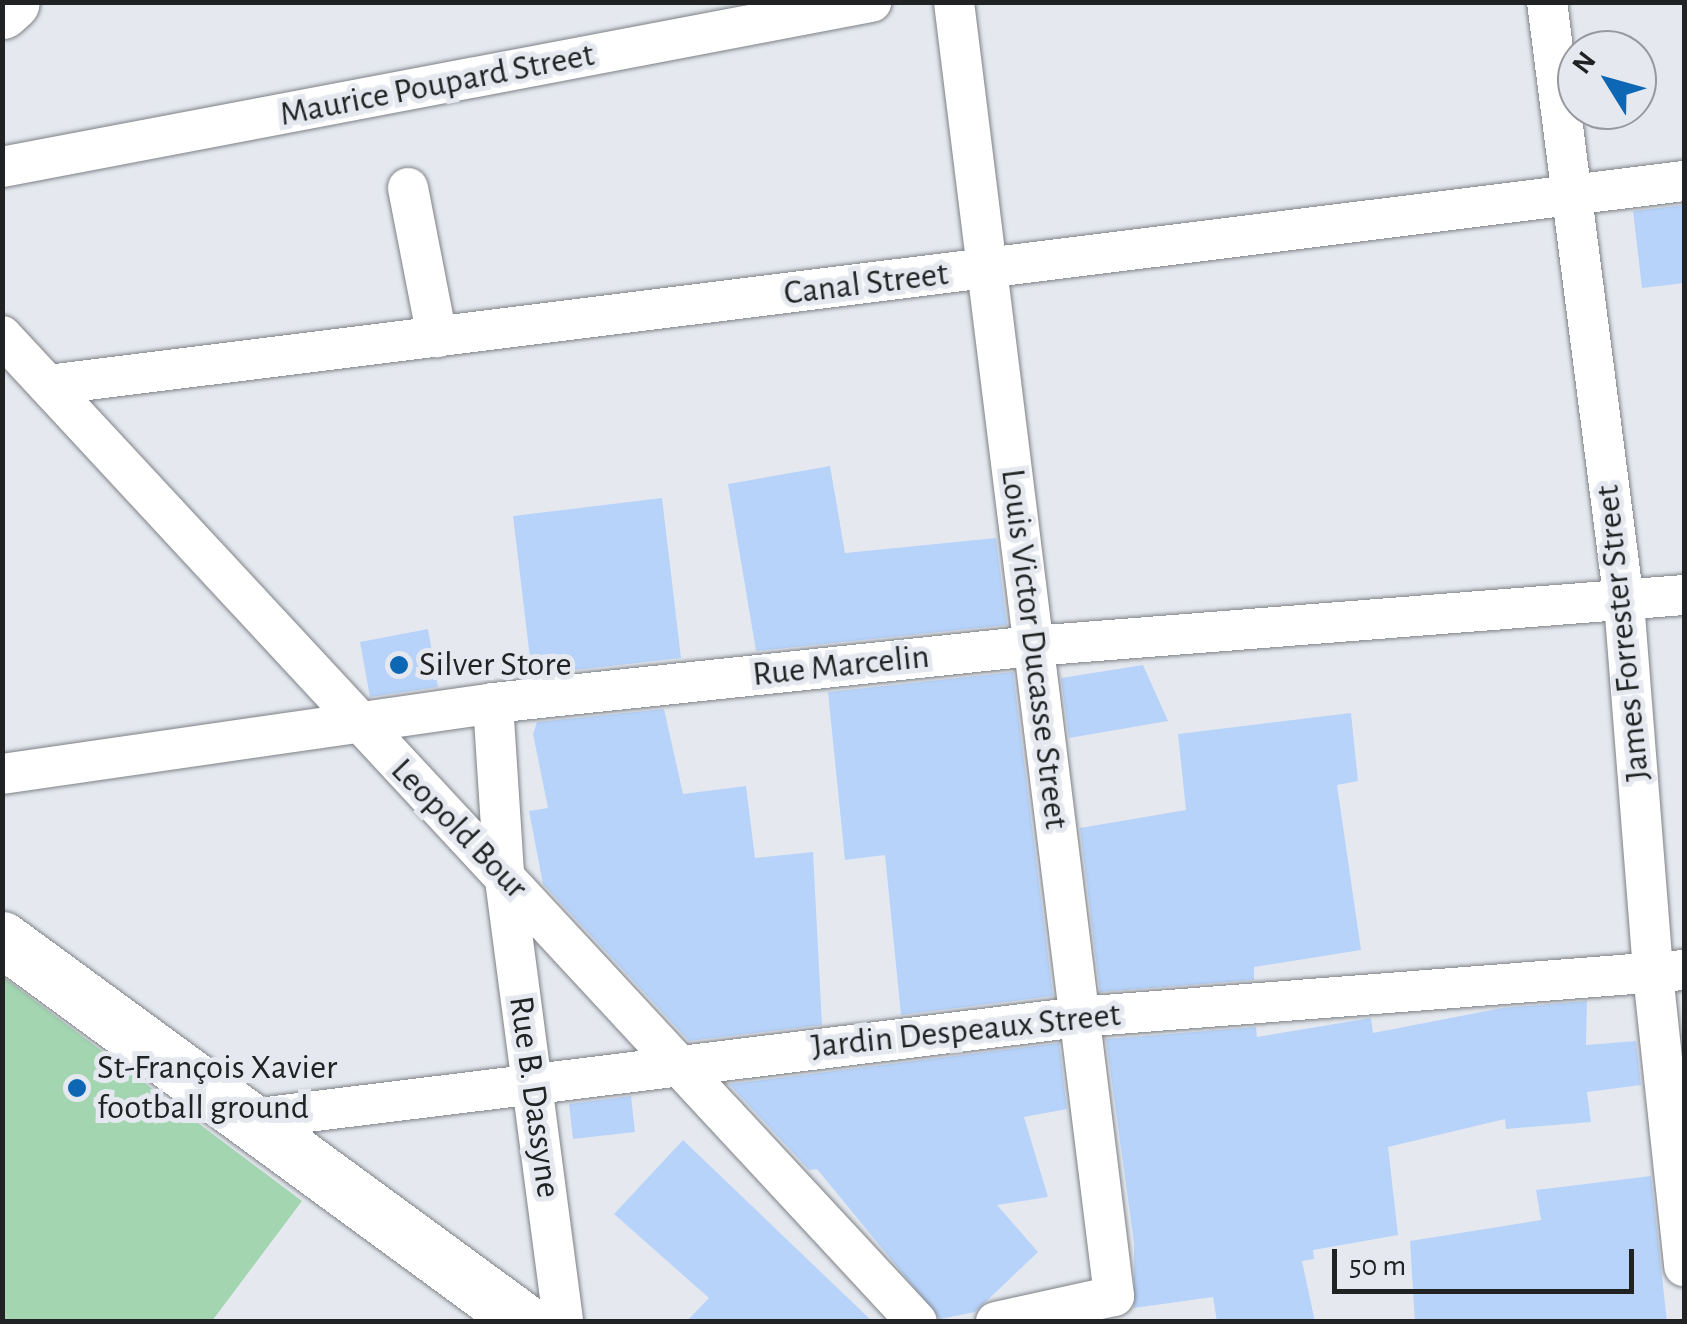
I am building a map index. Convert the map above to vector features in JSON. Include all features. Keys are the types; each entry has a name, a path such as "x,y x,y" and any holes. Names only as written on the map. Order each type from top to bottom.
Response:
{"main road":[{"path":"2,11 12,2"},
{"path":"2,940 525,1322"}],"street":[{"name":"Maurice Poupard Street","path":"2,167 871,2"},
{"name":"Louis Victor Ducasse Street","path":"954,2 1114,1296 996,1322"},
{"name":"James Forrester Street","path":"1546,2 1669,972 1684,1266"},
{"name":"Canal Street","path":"48,385 1684,182"},
{"path":"408,188 437,336"},
{"name":"Leopold Bour","path":"2,336 357,723 504,872 916,1322"},
{"name":"Rue Marcelin","path":"2,774 493,703 1033,646 1684,596"},
{"name":"Rue B. Dassyne","path":"493,703 504,872 563,1322"},
{"name":"Jardin Despeaux Street","path":"251,1119 676,1063 1079,1017 1669,972"}],"green space":[{"name":"St-François Xavier football ground","path":"2,976 302,1201 212,1321 3,1321"}],"building":[{"path":"1684,205 1684,283 1642,288 1633,211"},
{"path":"830,466 845,553 996,538 1007,625 756,651 728,484"},
{"path":"662,498 681,658 532,675 513,516"},
{"name":"Silver Store","path":"428,629 438,687 370,697 360,642"},
{"path":"1143,665 1168,721 1069,738 1061,678"},
{"path":"1013,672 1053,996 901,1015 885,855 845,860 828,692"},
{"path":"664,709 683,794 746,786 755,858 813,852 822,1025 689,1041 543,884 529,811 548,808 533,734 537,722"},
{"path":"1351,713 1358,781 1337,785 1361,950 1254,967 1254,980 1100,992 1080,828 1186,810 1178,734"},
{"path":"1587,1001 1586,1045 1636,1041 1641,1085 1587,1092 1591,1122 1506,1129 1505,1119 1388,1147 1398,1235 1313,1250 1314,1259 1302,1261 1315,1322 1217,1322 1213,1297 1134,1308 1134,1243 1106,1039 1256,1027 1257,1037 1371,1018 1373,1033 1502,1008"},
{"path":"1059,1043 1067,1109 1024,1117 1048,1197 997,1205 1038,1252 975,1312 940,1319 817,1169 809,1170 729,1084"},
{"path":"631,1096 635,1132 573,1139 569,1104"},
{"path":"683,1140 873,1322 686,1322 709,1298 614,1214"},
{"path":"1651,1176 1667,1322 1415,1322 1410,1241 1541,1220 1536,1190"}],"place":[{"name":"Silver Store","path":"399,665"},
{"name":"St-François Xavier football ground","path":"77,1088"}]}
